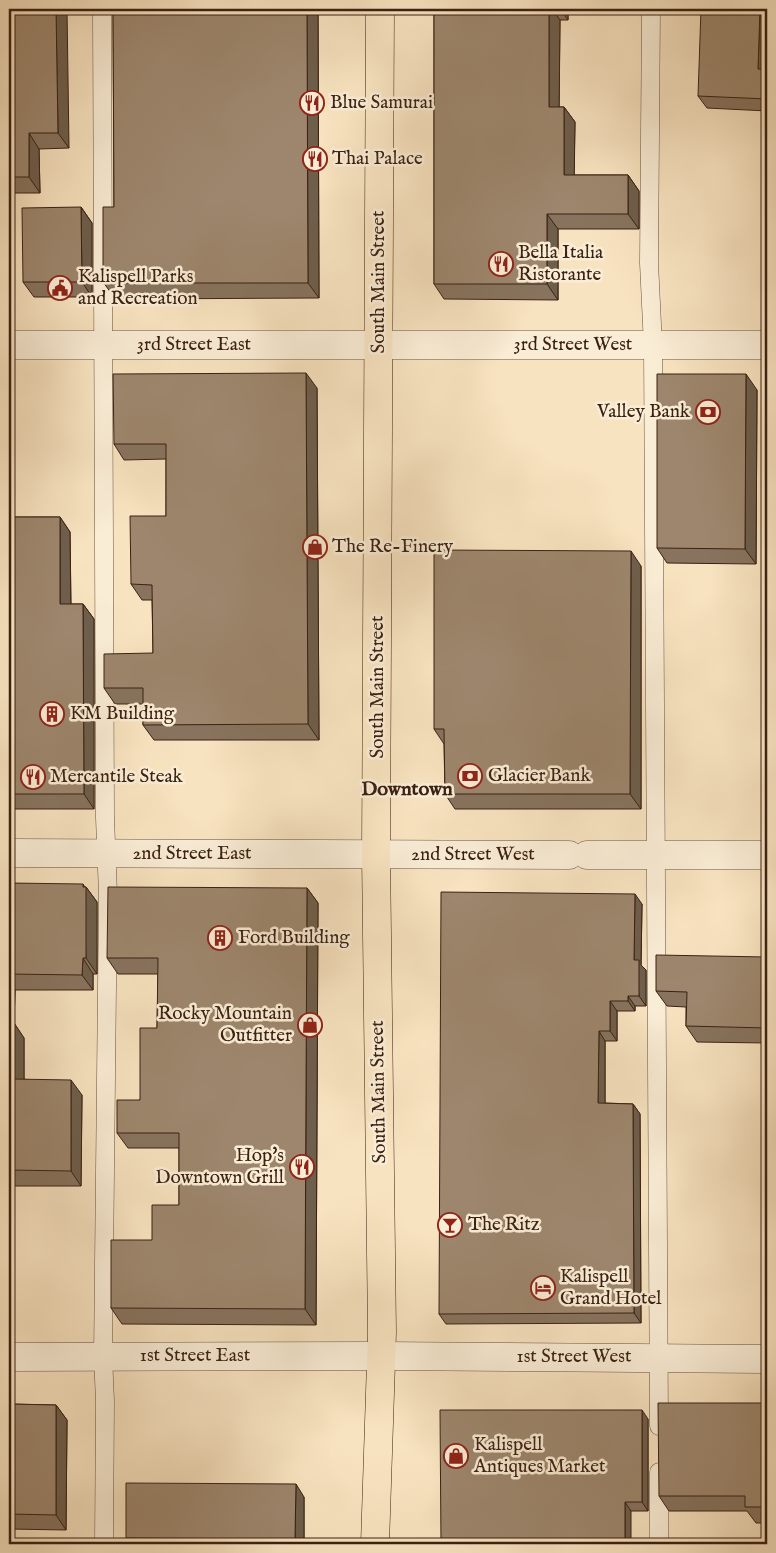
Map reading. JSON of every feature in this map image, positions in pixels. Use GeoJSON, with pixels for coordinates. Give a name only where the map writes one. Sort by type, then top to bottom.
{"type":"FeatureCollection","features":[{"type":"Feature","properties":{"kind":"main road","name":"South Main Street"},"geometry":{"type":"LineString","coordinates":[[375,1544],[381,1356],[376,855],[380,9]]}},
{"type":"Feature","properties":{"kind":"street","name":"3rd Street East"},"geometry":{"type":"LineString","coordinates":[[9,345],[379,346]]}},
{"type":"Feature","properties":{"kind":"street","name":"3rd Street West"},"geometry":{"type":"LineString","coordinates":[[379,346],[767,345]]}},
{"type":"Feature","properties":{"kind":"street","name":"2nd Street East"},"geometry":{"type":"LineString","coordinates":[[9,853],[376,855]]}},
{"type":"Feature","properties":{"kind":"street","name":"2nd Street West"},"geometry":{"type":"LineString","coordinates":[[376,855],[767,855]]}},
{"type":"Feature","properties":{"kind":"street","name":"1st Street East"},"geometry":{"type":"LineString","coordinates":[[9,1357],[381,1356]]}},
{"type":"Feature","properties":{"kind":"street","name":"1st Street West"},"geometry":{"type":"LineString","coordinates":[[381,1356],[767,1359]]}},
{"type":"Feature","properties":{"kind":"lane"},"geometry":{"type":"LineString","coordinates":[[102,9],[102,345],[106,854],[108,894],[103,1357],[105,1401],[104,1544]]}},
{"type":"Feature","properties":{"kind":"lane"},"geometry":{"type":"LineString","coordinates":[[651,9],[649,263],[653,346],[659,1438]]}},
{"type":"Feature","properties":{"kind":"lane"},"geometry":{"type":"LineString","coordinates":[[659,1458],[659,1544]]}},
{"type":"Feature","properties":{"kind":"building"},"geometry":{"type":"Polygon","coordinates":[[[9,9],[56,9],[58,133],[29,133],[29,177],[9,177],[9,9]]]}},
{"type":"Feature","properties":{"kind":"building"},"geometry":{"type":"Polygon","coordinates":[[[113,9],[307,9],[308,283],[103,282],[103,207],[114,207],[113,9]]]}},
{"type":"Feature","properties":{"kind":"building"},"geometry":{"type":"Polygon","coordinates":[[[434,9],[549,9],[549,107],[564,107],[564,175],[628,175],[628,214],[547,214],[547,284],[434,284],[434,9]]]}},
{"type":"Feature","properties":{"kind":"building"},"geometry":{"type":"Polygon","coordinates":[[[701,9],[760,9],[758,69],[767,70],[767,99],[698,96],[701,9]]]}},
{"type":"Feature","properties":{"kind":"building"},"geometry":{"type":"Polygon","coordinates":[[[81,207],[82,282],[23,282],[22,208],[81,207]]]}},
{"type":"Feature","properties":{"kind":"building"},"geometry":{"type":"Polygon","coordinates":[[[306,373],[308,724],[143,725],[143,688],[104,688],[104,654],[153,653],[152,585],[131,584],[130,516],[166,516],[166,444],[114,444],[113,374],[306,373]]]}},
{"type":"Feature","properties":{"kind":"building"},"geometry":{"type":"Polygon","coordinates":[[[657,374],[746,374],[745,549],[657,548],[657,374]]]}},
{"type":"Feature","properties":{"kind":"building","name":"KM Building"},"geometry":{"type":"Polygon","coordinates":[[[9,517],[60,517],[60,604],[83,604],[84,794],[9,794],[9,517]]]}},
{"type":"Feature","properties":{"kind":"building"},"geometry":{"type":"Polygon","coordinates":[[[434,550],[631,551],[630,794],[445,794],[444,729],[434,729],[434,550]]]}},
{"type":"Feature","properties":{"kind":"building"},"geometry":{"type":"Polygon","coordinates":[[[9,883],[83,884],[83,887],[86,887],[86,958],[83,958],[82,975],[9,974],[9,883]]]}},
{"type":"Feature","properties":{"kind":"building"},"geometry":{"type":"Polygon","coordinates":[[[108,887],[307,888],[305,1309],[111,1308],[111,1240],[152,1240],[152,1205],[179,1205],[179,1133],[117,1133],[117,1100],[140,1100],[140,1028],[157,1028],[158,958],[107,958],[108,887]]]}},
{"type":"Feature","properties":{"kind":"building"},"geometry":{"type":"Polygon","coordinates":[[[441,892],[635,894],[634,960],[639,960],[639,996],[628,996],[628,1001],[610,1001],[610,1031],[599,1031],[598,1103],[633,1104],[634,1313],[439,1314],[441,892]]]}},
{"type":"Feature","properties":{"kind":"building"},"geometry":{"type":"Polygon","coordinates":[[[656,955],[767,957],[767,1028],[686,1026],[687,992],[656,991],[656,955]]]}},
{"type":"Feature","properties":{"kind":"building"},"geometry":{"type":"Polygon","coordinates":[[[9,1022],[14,1023],[13,1079],[71,1080],[71,1171],[9,1170],[9,1022]]]}},
{"type":"Feature","properties":{"kind":"building"},"geometry":{"type":"Polygon","coordinates":[[[658,1403],[767,1403],[767,1507],[745,1507],[745,1496],[659,1496],[658,1403]]]}},
{"type":"Feature","properties":{"kind":"building"},"geometry":{"type":"Polygon","coordinates":[[[9,1404],[56,1405],[56,1515],[9,1514],[9,1404]]]}},
{"type":"Feature","properties":{"kind":"building"},"geometry":{"type":"Polygon","coordinates":[[[440,1410],[642,1410],[642,1502],[625,1502],[625,1544],[441,1544],[440,1410]]]}},
{"type":"Feature","properties":{"kind":"building"},"geometry":{"type":"Polygon","coordinates":[[[126,1483],[296,1484],[295,1539],[126,1538],[126,1483]]]}},
{"type":"Feature","properties":{"kind":"place","name":"Blue Samurai"},"geometry":{"type":"Point","coordinates":[312,103]}},
{"type":"Feature","properties":{"kind":"place","name":"Thai Palace"},"geometry":{"type":"Point","coordinates":[315,159]}},
{"type":"Feature","properties":{"kind":"place","name":"Bella Italia Ristorante"},"geometry":{"type":"Point","coordinates":[501,264]}},
{"type":"Feature","properties":{"kind":"place","name":"Kalispell Parks and Recreation"},"geometry":{"type":"Point","coordinates":[60,288]}},
{"type":"Feature","properties":{"kind":"place","name":"Valley Bank"},"geometry":{"type":"Point","coordinates":[708,412]}},
{"type":"Feature","properties":{"kind":"place","name":"The Re-Finery"},"geometry":{"type":"Point","coordinates":[315,547]}},
{"type":"Feature","properties":{"kind":"place","name":"KM Building"},"geometry":{"type":"Point","coordinates":[52,714]}},
{"type":"Feature","properties":{"kind":"place","name":"Glacier Bank"},"geometry":{"type":"Point","coordinates":[470,776]}},
{"type":"Feature","properties":{"kind":"place","name":"Mercantile Steak"},"geometry":{"type":"Point","coordinates":[33,777]}},
{"type":"Feature","properties":{"kind":"place","name":"Ford Building"},"geometry":{"type":"Point","coordinates":[220,938]}},
{"type":"Feature","properties":{"kind":"place","name":"Rocky Mountain Outfitter"},"geometry":{"type":"Point","coordinates":[310,1025]}},
{"type":"Feature","properties":{"kind":"place","name":"Hop's Downtown Grill"},"geometry":{"type":"Point","coordinates":[302,1167]}},
{"type":"Feature","properties":{"kind":"place","name":"The Ritz"},"geometry":{"type":"Point","coordinates":[450,1225]}},
{"type":"Feature","properties":{"kind":"place","name":"Kalispell Grand Hotel"},"geometry":{"type":"Point","coordinates":[543,1288]}},
{"type":"Feature","properties":{"kind":"place","name":"Kalispell Antiques Market"},"geometry":{"type":"Point","coordinates":[456,1456]}},
{"type":"Feature","properties":{"kind":"district","name":"Downtown"},"geometry":{"type":"Point","coordinates":[407,789]}}]}
